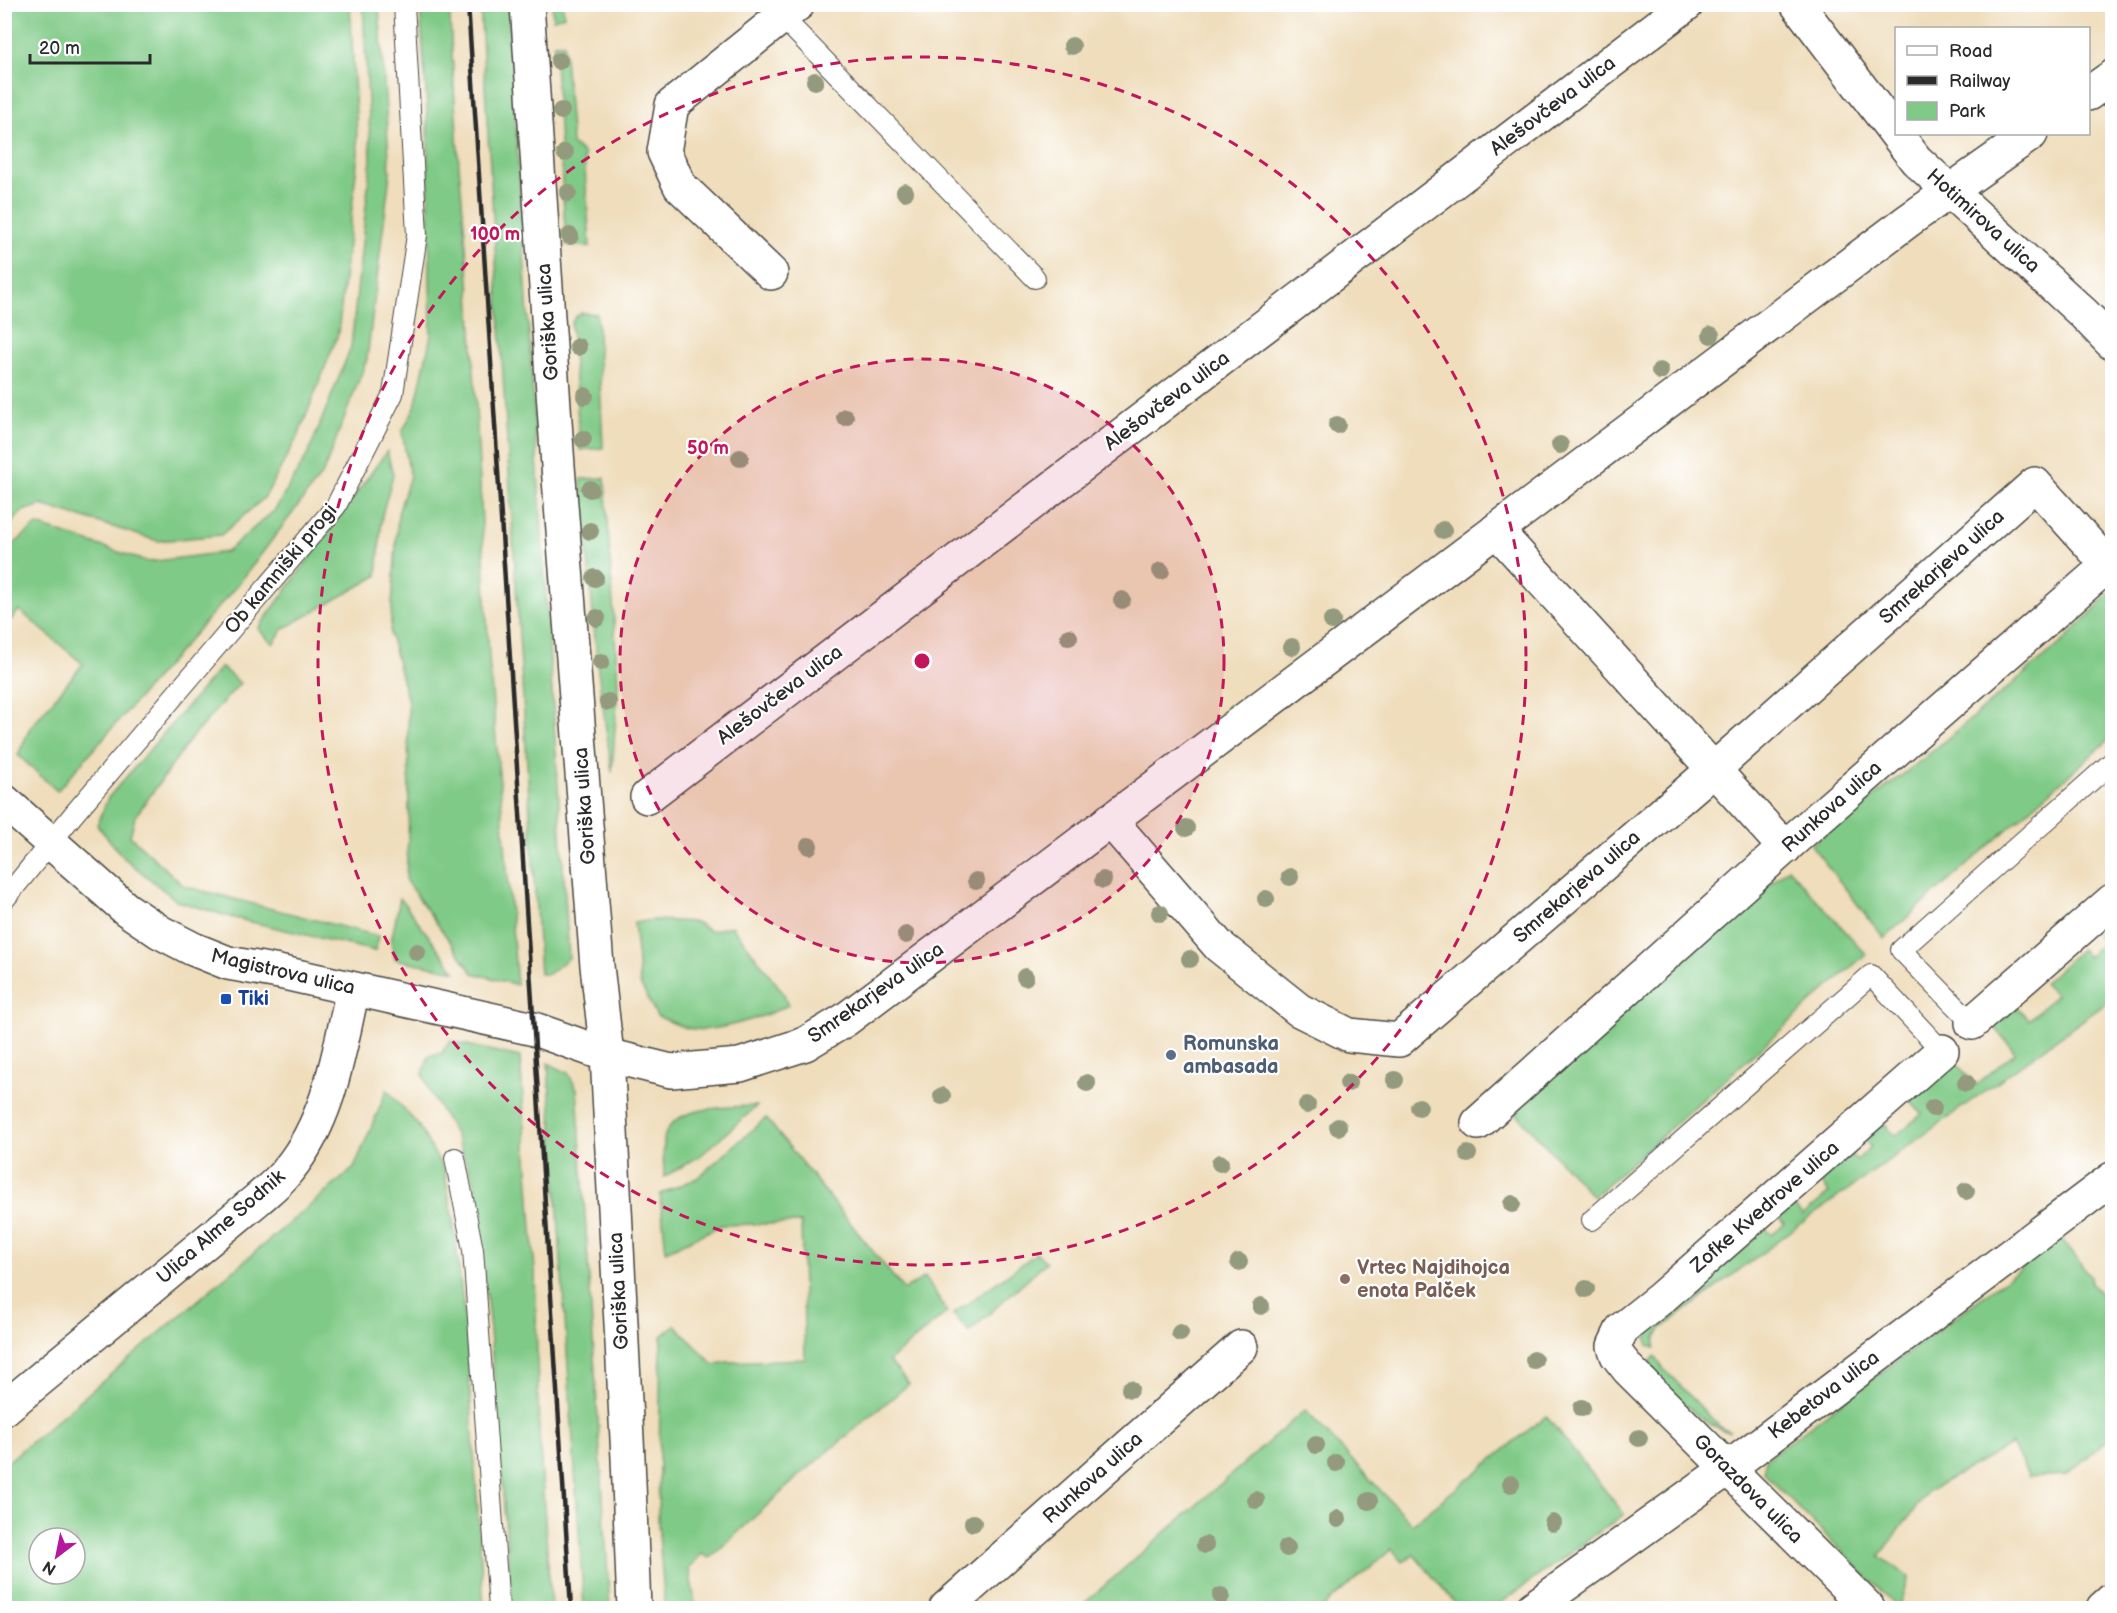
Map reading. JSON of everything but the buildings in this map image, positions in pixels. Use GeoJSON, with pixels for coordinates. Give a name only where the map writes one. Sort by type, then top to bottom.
{"type":"FeatureCollection","features":[{"type":"Feature","properties":{"kind":"street","name":"Goriška ulica"},"geometry":{"type":"LineString","coordinates":[[527,4],[558,466],[597,966],[607,1055],[634,1608]]}},
{"type":"Feature","properties":{"kind":"street","name":"Alešovčeva ulica"},"geometry":{"type":"LineString","coordinates":[[647,797],[1687,4]]}},
{"type":"Feature","properties":{"kind":"street","name":"Hotimirova ulica"},"geometry":{"type":"LineString","coordinates":[[1797,4],[1895,133]]}},
{"type":"Feature","properties":{"kind":"street"},"geometry":{"type":"LineString","coordinates":[[771,273],[680,186],[664,152],[672,105],[790,11]]}},
{"type":"Feature","properties":{"kind":"street"},"geometry":{"type":"LineString","coordinates":[[2090,93],[2112,77]]}},
{"type":"Feature","properties":{"kind":"street","name":"Hotimirova ulica"},"geometry":{"type":"LineString","coordinates":[[1897,135],[1916,160],[2084,314],[2112,343]]}},
{"type":"Feature","properties":{"kind":"street","name":"Smrekarjeva ulica"},"geometry":{"type":"LineString","coordinates":[[607,1055],[671,1071],[740,1065],[805,1044],[845,1020],[1950,190],[2030,135]]}},
{"type":"Feature","properties":{"kind":"street","name":"Smrekarjeva ulica"},"geometry":{"type":"LineString","coordinates":[[1110,820],[1220,946],[1299,1010],[1349,1035],[1400,1040],[1713,770],[2035,484]]}},
{"type":"Feature","properties":{"kind":"street","name":"Runkova ulica"},"geometry":{"type":"LineString","coordinates":[[1478,1123],[1785,848],[2108,565],[2035,484]]}},
{"type":"Feature","properties":{"kind":"street"},"geometry":{"type":"LineString","coordinates":[[1496,530],[1785,848]]}},
{"type":"Feature","properties":{"kind":"street","name":"Magistrova ulica"},"geometry":{"type":"LineString","coordinates":[[4,801],[43,852],[160,932],[193,950],[228,963],[279,972],[534,1029],[607,1055]]}},
{"type":"Feature","properties":{"kind":"street"},"geometry":{"type":"LineString","coordinates":[[1972,1023],[2112,901]]}},
{"type":"Feature","properties":{"kind":"street","name":"Ulica Alme Sodnik"},"geometry":{"type":"LineString","coordinates":[[4,1409],[288,1172],[313,1133],[321,1115],[333,1081],[353,989]]}},
{"type":"Feature","properties":{"kind":"street","name":"Zofke Kvedrove ulica"},"geometry":{"type":"LineString","coordinates":[[1628,1370],[1617,1355],[1614,1346],[1622,1329],[1670,1291],[1942,1051]]}},
{"type":"Feature","properties":{"kind":"street","name":"Kebetova ulica"},"geometry":{"type":"LineString","coordinates":[[1533,1608],[1726,1469],[2112,1179]]}},
{"type":"Feature","properties":{"kind":"street","name":"Runkova ulica"},"geometry":{"type":"LineString","coordinates":[[946,1608],[1241,1347]]}},
{"type":"Feature","properties":{"kind":"street","name":"Gorazdova ulica"},"geometry":{"type":"LineString","coordinates":[[1628,1370],[1868,1608]]}},
{"type":"Feature","properties":{"kind":"street"},"geometry":{"type":"LineString","coordinates":[[2103,1608],[2112,1600]]}},
{"type":"Feature","properties":{"kind":"lane","name":"Ob kamniški progi"},"geometry":{"type":"LineString","coordinates":[[43,852],[336,506],[393,394],[417,235],[404,4]]}},
{"type":"Feature","properties":{"kind":"lane"},"geometry":{"type":"LineString","coordinates":[[790,11],[1035,278]]}},
{"type":"Feature","properties":{"kind":"lane"},"geometry":{"type":"LineString","coordinates":[[1972,1023],[1901,950],[2112,762]]}},
{"type":"Feature","properties":{"kind":"lane"},"geometry":{"type":"LineString","coordinates":[[4,900],[43,852]]}},
{"type":"Feature","properties":{"kind":"lane"},"geometry":{"type":"LineString","coordinates":[[1592,1220],[1871,975],[1942,1051]]}},
{"type":"Feature","properties":{"kind":"lane"},"geometry":{"type":"LineString","coordinates":[[455,1158],[472,1250],[500,1608]]}},
{"type":"Feature","properties":{"kind":"green space"},"geometry":{"type":"Polygon","coordinates":[[[5,4],[350,5],[358,153],[338,334],[299,434],[265,497],[221,535],[158,541],[42,505],[23,511],[5,530],[5,4]]]}},
{"type":"Feature","properties":{"kind":"green space"},"geometry":{"type":"Polygon","coordinates":[[[363,5],[379,5],[390,173],[367,359],[323,473],[240,582],[57,791],[18,755],[30,728],[83,664],[19,610],[5,627],[5,551],[37,525],[149,562],[226,552],[275,510],[308,454],[351,347],[371,159],[363,5]]]}},
{"type":"Feature","properties":{"kind":"green space"},"geometry":{"type":"Polygon","coordinates":[[[420,5],[449,5],[470,292],[489,657],[517,985],[473,973],[406,881],[409,814],[408,702],[390,634],[398,514],[410,476],[402,432],[415,407],[431,335],[427,105],[420,5]]]}},
{"type":"Feature","properties":{"kind":"green space"},"geometry":{"type":"Polygon","coordinates":[[[480,5],[508,5],[569,958],[548,974],[540,974],[480,5]]]}},
{"type":"Feature","properties":{"kind":"green space"},"geometry":{"type":"Polygon","coordinates":[[[552,5],[563,5],[564,16],[553,19],[552,5]]]}},
{"type":"Feature","properties":{"kind":"green space"},"geometry":{"type":"Polygon","coordinates":[[[554,44],[564,44],[572,144],[584,154],[590,247],[566,245],[554,44]]]}},
{"type":"Feature","properties":{"kind":"green space"},"geometry":{"type":"Polygon","coordinates":[[[581,313],[597,314],[603,448],[580,450],[571,324],[581,313]]]}},
{"type":"Feature","properties":{"kind":"green space"},"geometry":{"type":"Polygon","coordinates":[[[387,451],[393,475],[382,515],[377,576],[283,629],[273,644],[258,629],[387,451]]]}},
{"type":"Feature","properties":{"kind":"green space"},"geometry":{"type":"Polygon","coordinates":[[[605,478],[618,683],[612,773],[598,671],[581,479],[605,478]]]}},
{"type":"Feature","properties":{"kind":"green space"},"geometry":{"type":"Polygon","coordinates":[[[2112,591],[2112,737],[1884,938],[1811,845],[1923,759],[2066,639],[2112,591]]]}},
{"type":"Feature","properties":{"kind":"green space"},"geometry":{"type":"Polygon","coordinates":[[[221,667],[240,683],[192,737],[135,817],[130,836],[184,886],[378,936],[375,951],[234,918],[177,901],[124,858],[97,825],[108,798],[221,667]]]}},
{"type":"Feature","properties":{"kind":"green space"},"geometry":{"type":"Polygon","coordinates":[[[1788,868],[1866,954],[1593,1197],[1513,1110],[1788,868]]]}},
{"type":"Feature","properties":{"kind":"green space"},"geometry":{"type":"Polygon","coordinates":[[[400,898],[455,971],[395,959],[391,942],[400,898]]]}},
{"type":"Feature","properties":{"kind":"green space"},"geometry":{"type":"Polygon","coordinates":[[[653,920],[696,922],[710,931],[732,926],[783,992],[788,1005],[753,1019],[710,1029],[688,1028],[657,1016],[640,984],[634,923],[653,920]]]}},
{"type":"Feature","properties":{"kind":"green space"},"geometry":{"type":"Polygon","coordinates":[[[2112,922],[2112,999],[1795,1228],[1661,1329],[1656,1337],[1655,1348],[1648,1346],[1647,1336],[1655,1324],[1765,1228],[1772,1235],[1784,1223],[1778,1216],[1792,1204],[1803,1215],[1829,1193],[1819,1180],[1849,1153],[1857,1160],[1871,1147],[1864,1140],[1884,1123],[1895,1136],[1922,1114],[1910,1101],[1954,1061],[1976,1085],[2015,1052],[1994,1026],[2017,1007],[2029,1020],[2056,995],[2044,983],[2081,949],[2088,957],[2103,943],[2097,936],[2112,922]]]}},
{"type":"Feature","properties":{"kind":"green space"},"geometry":{"type":"Polygon","coordinates":[[[450,1041],[520,1057],[535,1271],[539,1434],[551,1608],[512,1608],[490,1330],[474,1181],[455,1134],[431,1094],[423,1074],[429,1055],[441,1054],[450,1041]]]}},
{"type":"Feature","properties":{"kind":"green space"},"geometry":{"type":"Polygon","coordinates":[[[548,1063],[568,1073],[577,1089],[610,1608],[584,1608],[548,1063]]]}},
{"type":"Feature","properties":{"kind":"green space"},"geometry":{"type":"Polygon","coordinates":[[[387,1090],[418,1125],[444,1170],[453,1220],[466,1328],[484,1608],[5,1608],[5,1464],[354,1168],[387,1090]]]}},
{"type":"Feature","properties":{"kind":"green space"},"geometry":{"type":"Polygon","coordinates":[[[757,1106],[700,1156],[664,1177],[665,1135],[671,1125],[680,1118],[705,1110],[757,1106]]]}},
{"type":"Feature","properties":{"kind":"green space"},"geometry":{"type":"Polygon","coordinates":[[[766,1118],[904,1290],[925,1277],[947,1312],[889,1361],[909,1384],[799,1476],[710,1558],[701,1554],[689,1569],[696,1608],[665,1608],[658,1523],[661,1337],[675,1325],[714,1365],[726,1362],[805,1359],[801,1223],[722,1225],[666,1251],[660,1194],[697,1178],[766,1118]]]}},
{"type":"Feature","properties":{"kind":"green space"},"geometry":{"type":"Polygon","coordinates":[[[2061,1238],[2090,1276],[2091,1283],[2112,1308],[2112,1436],[2066,1475],[2029,1477],[2012,1444],[1928,1491],[1880,1556],[1909,1577],[1898,1608],[1763,1472],[1766,1459],[2061,1238]]]}},
{"type":"Feature","properties":{"kind":"green space"},"geometry":{"type":"Polygon","coordinates":[[[1037,1253],[1046,1262],[969,1332],[953,1314],[1037,1253]]]}},
{"type":"Feature","properties":{"kind":"green space"},"geometry":{"type":"Polygon","coordinates":[[[1655,1356],[1662,1367],[1721,1428],[1730,1432],[1708,1423],[1673,1393],[1650,1362],[1655,1356]]]}},
{"type":"Feature","properties":{"kind":"green space"},"geometry":{"type":"Polygon","coordinates":[[[1305,1410],[1412,1524],[1546,1416],[1624,1514],[1494,1608],[1459,1608],[1414,1554],[1403,1562],[1392,1549],[1324,1606],[1326,1608],[1079,1608],[1305,1410]]]}},
{"type":"Feature","properties":{"kind":"railway"},"geometry":{"type":"LineString","coordinates":[[468,4],[571,1608]]}},
{"type":"Feature","properties":{"kind":"place","name":"Tiki"},"geometry":{"type":"Point","coordinates":[226,999]}},
{"type":"Feature","properties":{"kind":"place","name":"Romunska ambasada"},"geometry":{"type":"Point","coordinates":[1171,1055]}},
{"type":"Feature","properties":{"kind":"place","name":"Vrtec Najdihojca enota Palček"},"geometry":{"type":"Point","coordinates":[1345,1279]}}]}
